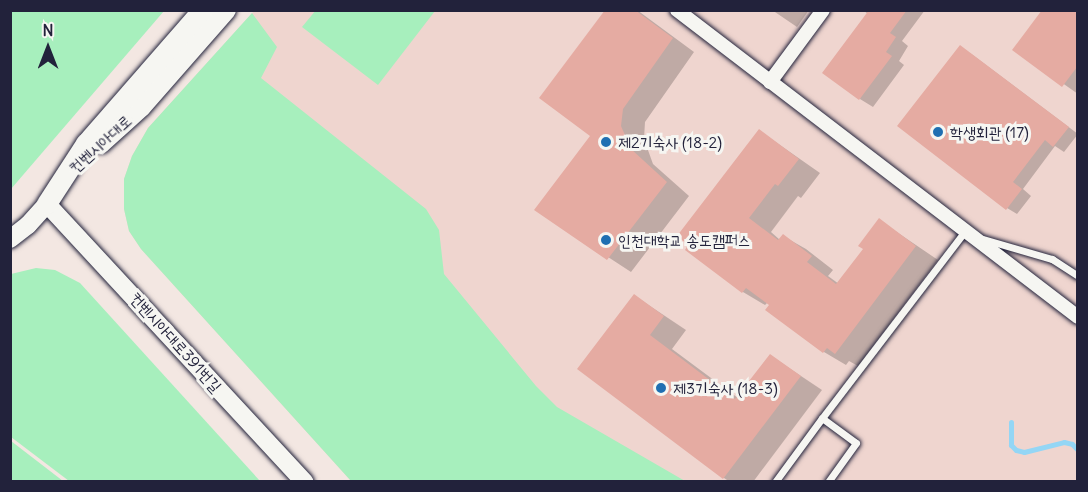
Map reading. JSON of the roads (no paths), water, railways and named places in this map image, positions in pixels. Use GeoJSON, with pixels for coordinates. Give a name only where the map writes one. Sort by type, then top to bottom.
{"type":"FeatureCollection","features":[{"type":"Feature","properties":{"kind":"main road","name":"컨벤시아대로"},"geometry":{"type":"LineString","coordinates":[[66,175],[86,144],[203,10]]}},
{"type":"Feature","properties":{"kind":"main road","name":"컨벤시아대로"},"geometry":{"type":"LineString","coordinates":[[66,175],[141,107],[226,10]]}},
{"type":"Feature","properties":{"kind":"main road"},"geometry":{"type":"LineString","coordinates":[[47,204],[66,175]]}},
{"type":"Feature","properties":{"kind":"street"},"geometry":{"type":"LineString","coordinates":[[677,10],[1077,316]]}},
{"type":"Feature","properties":{"kind":"street"},"geometry":{"type":"LineString","coordinates":[[770,82],[823,10]]}},
{"type":"Feature","properties":{"kind":"street"},"geometry":{"type":"LineString","coordinates":[[10,239],[28,225],[47,204]]}},
{"type":"Feature","properties":{"kind":"street","name":"컨벤시아대로391번길"},"geometry":{"type":"LineString","coordinates":[[47,204],[304,482]]}},
{"type":"Feature","properties":{"kind":"lane"},"geometry":{"type":"LineString","coordinates":[[775,482],[822,418],[968,234],[1052,260],[1077,276]]}},
{"type":"Feature","properties":{"kind":"lane"},"geometry":{"type":"LineString","coordinates":[[822,418],[856,443],[828,482]]}},
{"type":"Feature","properties":{"kind":"waterway"},"geometry":{"type":"LineString","coordinates":[[1011,422],[1011,445],[1016,450],[1024,452],[1064,442],[1072,444],[1078,450]]}},
{"type":"Feature","properties":{"kind":"place","name":"학생회관 (17)"},"geometry":{"type":"Point","coordinates":[938,132]}},
{"type":"Feature","properties":{"kind":"place","name":"제2기숙사 (18-2)"},"geometry":{"type":"Point","coordinates":[606,142]}},
{"type":"Feature","properties":{"kind":"place","name":"인천대학교 송도캠퍼스"},"geometry":{"type":"Point","coordinates":[606,240]}},
{"type":"Feature","properties":{"kind":"place","name":"제3기숙사 (18-3)"},"geometry":{"type":"Point","coordinates":[661,388]}}]}
